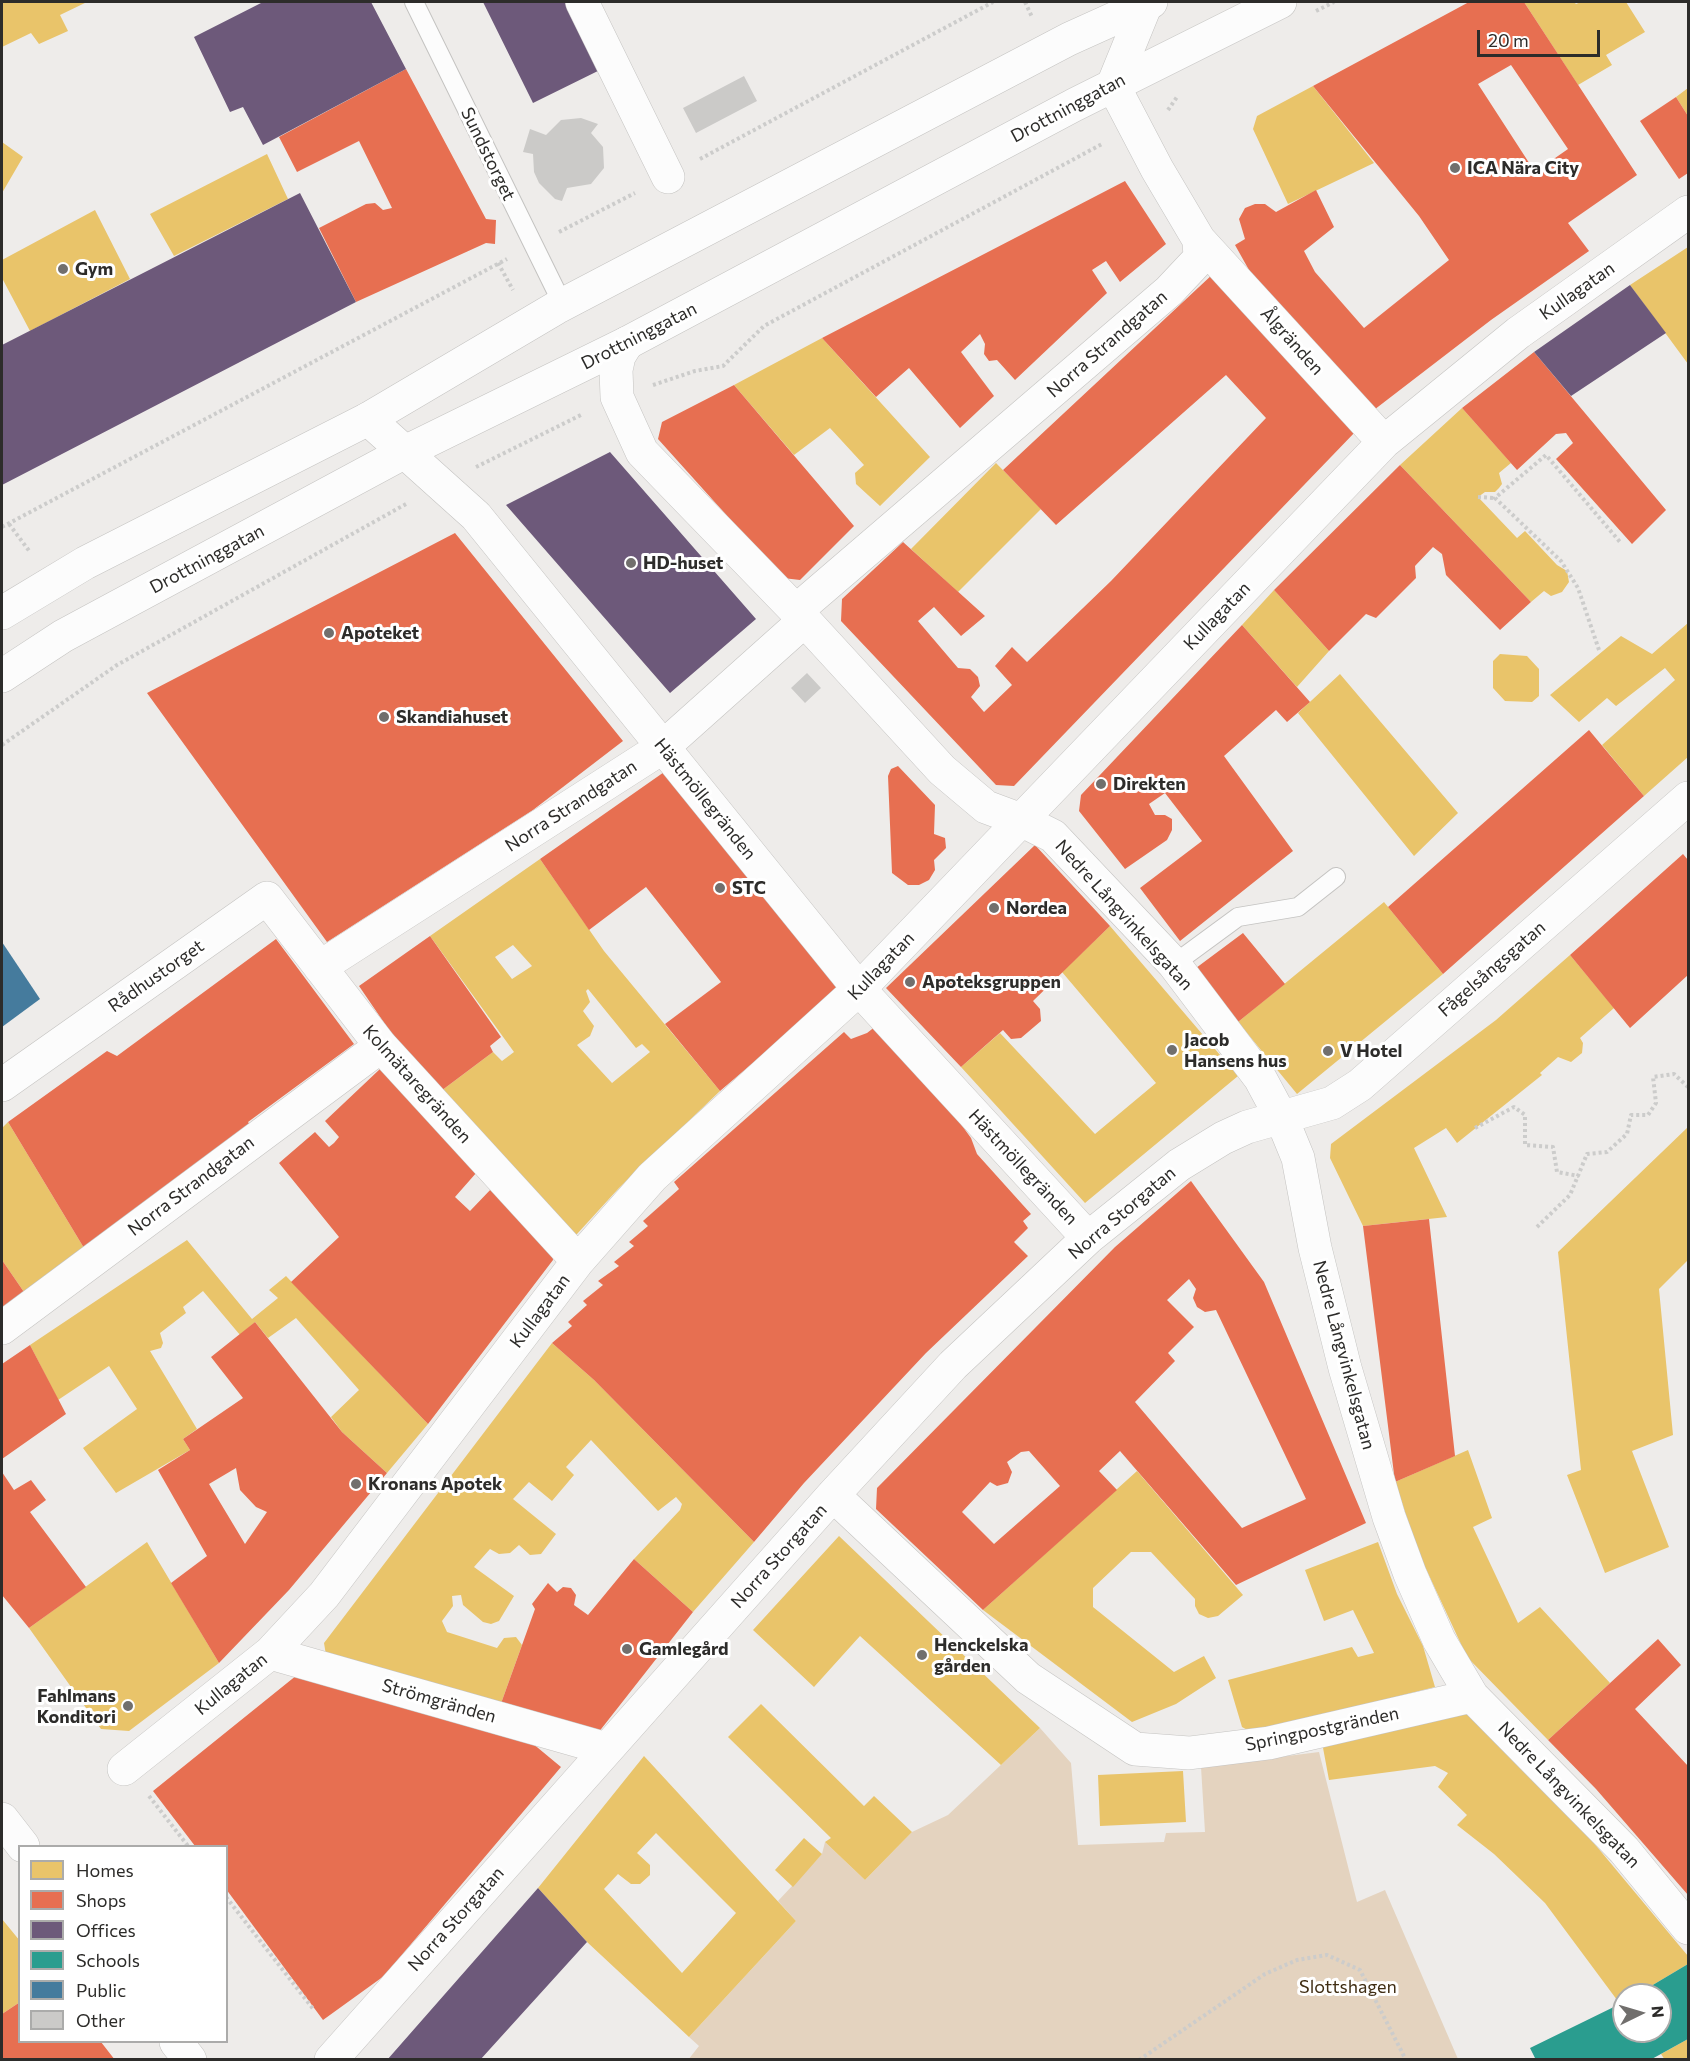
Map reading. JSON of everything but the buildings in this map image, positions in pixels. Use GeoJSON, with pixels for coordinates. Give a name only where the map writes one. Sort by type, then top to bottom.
{"type":"FeatureCollection","features":[{"type":"Feature","properties":{"kind":"street"},"geometry":{"type":"LineString","coordinates":[[582,2],[668,177]]}},
{"type":"Feature","properties":{"kind":"street","name":"Drottninggatan"},"geometry":{"type":"LineString","coordinates":[[2,676],[63,636],[403,453],[627,343],[1113,85],[1280,2]]}},
{"type":"Feature","properties":{"kind":"street"},"geometry":{"type":"LineString","coordinates":[[1148,3],[1113,85],[1135,128],[1200,240]]}},
{"type":"Feature","properties":{"kind":"street"},"geometry":{"type":"LineString","coordinates":[[2,613],[85,563],[368,419],[563,305],[1069,39],[1148,3]]}},
{"type":"Feature","properties":{"kind":"street","name":"Kullagatan"},"geometry":{"type":"LineString","coordinates":[[125,1768],[270,1653],[324,1595],[578,1261],[652,1178],[859,990],[1384,442],[1518,333],[1689,212]]}},
{"type":"Feature","properties":{"kind":"street","name":"Ålgränden"},"geometry":{"type":"LineString","coordinates":[[1200,240],[1384,442]]}},
{"type":"Feature","properties":{"kind":"street","name":"Norra Strandgatan"},"geometry":{"type":"LineString","coordinates":[[320,967],[663,747],[800,616],[1169,291],[1200,258],[1200,240]]}},
{"type":"Feature","properties":{"kind":"street","name":"Nedre Långvinkelsgatan"},"geometry":{"type":"LineString","coordinates":[[627,343],[619,356],[616,370],[617,397],[642,452],[800,616],[942,770],[986,807],[1021,820],[1053,836],[1174,964],[1260,1078],[1282,1119],[1298,1158],[1315,1248],[1342,1357],[1389,1517],[1410,1574],[1439,1640],[1472,1696],[1624,1850],[1689,1928]]}},
{"type":"Feature","properties":{"kind":"street","name":"Hästmöllegränden"},"geometry":{"type":"LineString","coordinates":[[368,419],[403,453],[443,484],[476,516],[859,990],[1088,1238]]}},
{"type":"Feature","properties":{"kind":"street","name":"Fågelsångsgatan"},"geometry":{"type":"LineString","coordinates":[[1282,1119],[1332,1103],[1360,1084],[1689,798]]}},
{"type":"Feature","properties":{"kind":"street","name":"Kolmätaregränden"},"geometry":{"type":"LineString","coordinates":[[267,898],[381,1046],[578,1261]]}},
{"type":"Feature","properties":{"kind":"street","name":"Rådhustorget"},"geometry":{"type":"LineString","coordinates":[[2,1085],[267,898]]}},
{"type":"Feature","properties":{"kind":"street","name":"Norra Strandgatan"},"geometry":{"type":"LineString","coordinates":[[2,1328],[381,1046]]}},
{"type":"Feature","properties":{"kind":"street","name":"Norra Storgatan"},"geometry":{"type":"LineString","coordinates":[[331,2060],[833,1495],[953,1365],[1088,1238],[1191,1157],[1247,1126],[1282,1119]]}},
{"type":"Feature","properties":{"kind":"street","name":"Springpostgränden"},"geometry":{"type":"LineString","coordinates":[[833,1495],[1028,1678],[1135,1749],[1189,1753],[1269,1743],[1472,1696]]}},
{"type":"Feature","properties":{"kind":"street","name":"Strömgränden"},"geometry":{"type":"LineString","coordinates":[[270,1653],[607,1749]]}},
{"type":"Feature","properties":{"kind":"street"},"geometry":{"type":"LineString","coordinates":[[2,1819],[22,1845]]}},
{"type":"Feature","properties":{"kind":"street"},"geometry":{"type":"LineString","coordinates":[[177,2043],[190,2060]]}},
{"type":"Feature","properties":{"kind":"lane","name":"Sundstorget"},"geometry":{"type":"LineString","coordinates":[[414,2],[563,305]]}},
{"type":"Feature","properties":{"kind":"lane"},"geometry":{"type":"LineString","coordinates":[[1174,964],[1238,917],[1298,907],[1336,877]]}},
{"type":"Feature","properties":{"kind":"path"},"geometry":{"type":"LineString","coordinates":[[2,527],[532,246],[668,177],[993,2]]}},
{"type":"Feature","properties":{"kind":"path"},"geometry":{"type":"LineString","coordinates":[[1313,12],[1334,2]]}},
{"type":"Feature","properties":{"kind":"path"},"geometry":{"type":"LineString","coordinates":[[2,745],[117,665],[443,484],[617,397],[695,371],[723,366],[764,326],[1167,111],[1179,94]]}},
{"type":"Feature","properties":{"kind":"path"},"geometry":{"type":"LineString","coordinates":[[1495,498],[1546,455],[1620,542]]}},
{"type":"Feature","properties":{"kind":"path"},"geometry":{"type":"LineString","coordinates":[[1478,497],[1495,498],[1561,561],[1578,588],[1599,650]]}},
{"type":"Feature","properties":{"kind":"path"},"geometry":{"type":"LineString","coordinates":[[1537,1227],[1570,1195],[1587,1154],[1607,1152],[1627,1134],[1631,1115],[1648,1115],[1656,1103],[1653,1077],[1674,1074],[1689,1087]]}},
{"type":"Feature","properties":{"kind":"path"},"geometry":{"type":"LineString","coordinates":[[1475,1128],[1514,1107],[1525,1115],[1525,1145],[1552,1147],[1557,1172],[1579,1176]]}},
{"type":"Feature","properties":{"kind":"path"},"geometry":{"type":"LineString","coordinates":[[125,1768],[187,1845]]}},
{"type":"Feature","properties":{"kind":"path"},"geometry":{"type":"LineString","coordinates":[[228,1900],[314,2010]]}},
{"type":"Feature","properties":{"kind":"path"},"geometry":{"type":"LineString","coordinates":[[1139,2060],[1266,1974],[1297,1960],[1327,1955],[1360,1970],[1406,2060]]}},
{"type":"Feature","properties":{"kind":"green space","name":"Slottshagen"},"geometry":{"type":"Polygon","coordinates":[[[1040,1728],[1071,1763],[1078,1845],[1164,1842],[1166,1833],[1205,1832],[1201,1767],[1319,1752],[1357,1902],[1385,1890],[1458,2059],[688,2060],[699,2046],[689,2037],[796,1921],[778,1901],[822,1854],[825,1842],[865,1880],[912,1832],[948,1815],[1040,1728]]]}},
{"type":"Feature","properties":{"kind":"place","name":"ICA Nära City"},"geometry":{"type":"Point","coordinates":[1455,168]}},
{"type":"Feature","properties":{"kind":"place","name":"Gym"},"geometry":{"type":"Point","coordinates":[63,269]}},
{"type":"Feature","properties":{"kind":"place","name":"HD-huset"},"geometry":{"type":"Point","coordinates":[631,563]}},
{"type":"Feature","properties":{"kind":"place","name":"Apoteket"},"geometry":{"type":"Point","coordinates":[329,633]}},
{"type":"Feature","properties":{"kind":"place","name":"Skandiahuset"},"geometry":{"type":"Point","coordinates":[384,717]}},
{"type":"Feature","properties":{"kind":"place","name":"Direkten"},"geometry":{"type":"Point","coordinates":[1101,784]}},
{"type":"Feature","properties":{"kind":"place","name":"STC"},"geometry":{"type":"Point","coordinates":[720,888]}},
{"type":"Feature","properties":{"kind":"place","name":"Nordea"},"geometry":{"type":"Point","coordinates":[994,908]}},
{"type":"Feature","properties":{"kind":"place","name":"Apoteksgruppen"},"geometry":{"type":"Point","coordinates":[910,982]}},
{"type":"Feature","properties":{"kind":"place","name":"Jacob Hansens hus"},"geometry":{"type":"Point","coordinates":[1172,1050]}},
{"type":"Feature","properties":{"kind":"place","name":"V Hotel"},"geometry":{"type":"Point","coordinates":[1328,1051]}},
{"type":"Feature","properties":{"kind":"place","name":"Kronans Apotek"},"geometry":{"type":"Point","coordinates":[356,1484]}},
{"type":"Feature","properties":{"kind":"place","name":"Gamlegård"},"geometry":{"type":"Point","coordinates":[627,1649]}},
{"type":"Feature","properties":{"kind":"place","name":"Henckelska gården"},"geometry":{"type":"Point","coordinates":[922,1655]}},
{"type":"Feature","properties":{"kind":"place","name":"Fahlmans Konditori"},"geometry":{"type":"Point","coordinates":[128,1706]}}]}
